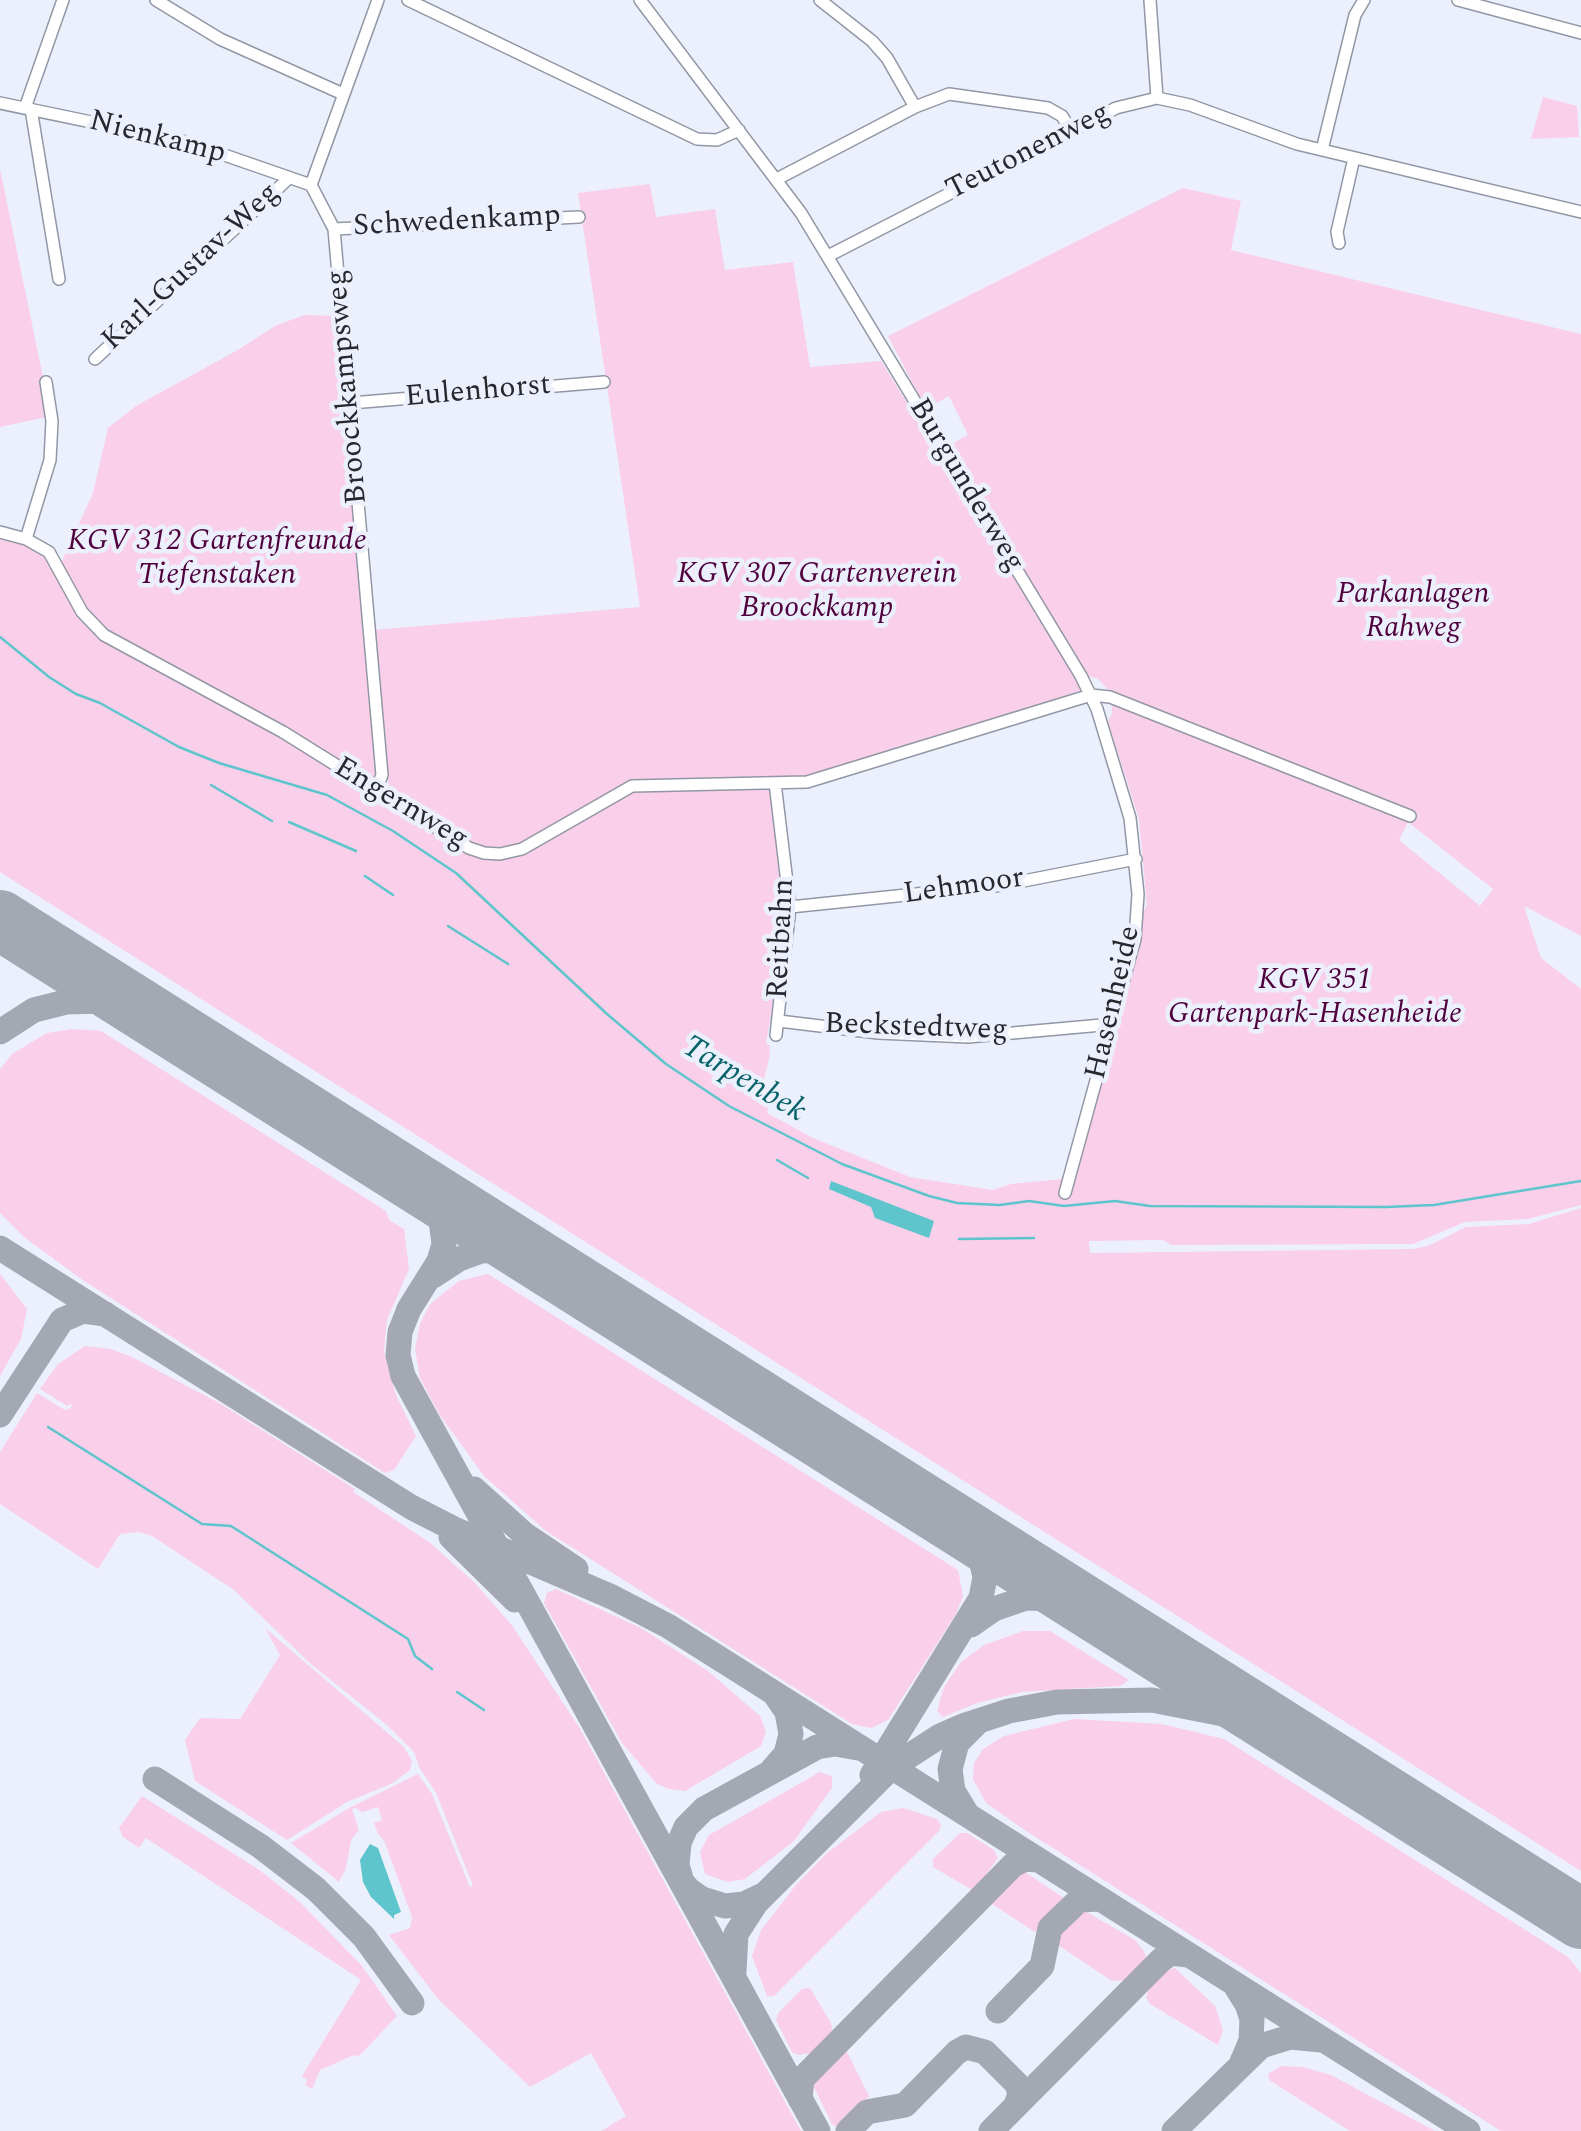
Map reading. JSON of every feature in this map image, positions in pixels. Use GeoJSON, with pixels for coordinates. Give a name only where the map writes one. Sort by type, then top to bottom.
{"type":"FeatureCollection","features":[{"type":"Feature","properties":{"kind":"street"},"geometry":{"type":"LineString","coordinates":[[58,279],[28,109],[64,0]]}},
{"type":"Feature","properties":{"kind":"street"},"geometry":{"type":"LineString","coordinates":[[156,0],[220,39],[344,94]]}},
{"type":"Feature","properties":{"kind":"street"},"geometry":{"type":"LineString","coordinates":[[311,186],[378,0]]}},
{"type":"Feature","properties":{"kind":"street"},"geometry":{"type":"LineString","coordinates":[[408,0],[697,138],[718,140],[739,130]]}},
{"type":"Feature","properties":{"kind":"street"},"geometry":{"type":"LineString","coordinates":[[820,0],[887,58],[915,107]]}},
{"type":"Feature","properties":{"kind":"street"},"geometry":{"type":"LineString","coordinates":[[1150,0],[1157,98],[1190,105],[1262,134],[1581,212]]}},
{"type":"Feature","properties":{"kind":"street"},"geometry":{"type":"LineString","coordinates":[[1322,150],[1355,16],[1364,0]]}},
{"type":"Feature","properties":{"kind":"street"},"geometry":{"type":"LineString","coordinates":[[1458,0],[1581,34]]}},
{"type":"Feature","properties":{"kind":"street","name":"Burgunderweg"},"geometry":{"type":"LineString","coordinates":[[646,2],[777,179],[828,256],[1091,695]]}},
{"type":"Feature","properties":{"kind":"street"},"geometry":{"type":"LineString","coordinates":[[777,179],[915,107],[949,94],[1056,111],[1070,130]]}},
{"type":"Feature","properties":{"kind":"street","name":"Teutonenweg"},"geometry":{"type":"LineString","coordinates":[[828,256],[1070,130],[1116,108],[1157,98]]}},
{"type":"Feature","properties":{"kind":"street","name":"Nienkamp"},"geometry":{"type":"LineString","coordinates":[[0,103],[188,142],[311,186]]}},
{"type":"Feature","properties":{"kind":"street"},"geometry":{"type":"LineString","coordinates":[[1339,242],[1337,232],[1354,158]]}},
{"type":"Feature","properties":{"kind":"street","name":"Karl-Gustav-Weg"},"geometry":{"type":"LineString","coordinates":[[95,359],[288,178]]}},
{"type":"Feature","properties":{"kind":"street","name":"Broockkampsweg"},"geometry":{"type":"LineString","coordinates":[[311,186],[334,230],[382,775],[376,790]]}},
{"type":"Feature","properties":{"kind":"street","name":"Schwedenkamp"},"geometry":{"type":"LineString","coordinates":[[334,230],[579,217]]}},
{"type":"Feature","properties":{"kind":"street"},"geometry":{"type":"LineString","coordinates":[[26,539],[50,460],[52,421],[46,382]]}},
{"type":"Feature","properties":{"kind":"street","name":"Eulenhorst"},"geometry":{"type":"LineString","coordinates":[[351,404],[604,382]]}},
{"type":"Feature","properties":{"kind":"street","name":"Engernweg"},"geometry":{"type":"LineString","coordinates":[[0,532],[41,546],[54,559],[82,612],[104,634],[283,732],[469,848],[500,854],[536,842],[632,786],[816,780],[1091,695]]}},
{"type":"Feature","properties":{"kind":"street"},"geometry":{"type":"LineString","coordinates":[[1091,695],[1110,696],[1410,816]]}},
{"type":"Feature","properties":{"kind":"street","name":"Hasenheide"},"geometry":{"type":"LineString","coordinates":[[1065,1192],[1135,939],[1136,859],[1130,818],[1091,695]]}},
{"type":"Feature","properties":{"kind":"street","name":"Reitbahn"},"geometry":{"type":"LineString","coordinates":[[775,784],[790,906],[776,1035]]}},
{"type":"Feature","properties":{"kind":"street","name":"Lehmoor"},"geometry":{"type":"LineString","coordinates":[[790,906],[954,892],[1136,859]]}},
{"type":"Feature","properties":{"kind":"street","name":"Beckstedtweg"},"geometry":{"type":"LineString","coordinates":[[779,1021],[878,1033],[968,1037],[1113,1024]]}},
{"type":"Feature","properties":{"kind":"green space"},"geometry":{"type":"Polygon","coordinates":[[[1543,97],[1577,106],[1579,137],[1531,139],[1543,97]]]}},
{"type":"Feature","properties":{"kind":"green space"},"geometry":{"type":"Polygon","coordinates":[[[0,169],[51,416],[0,427],[0,169]]]}},
{"type":"Feature","properties":{"kind":"green space"},"geometry":{"type":"Polygon","coordinates":[[[650,184],[656,217],[715,209],[725,270],[793,262],[810,367],[881,361],[1085,689],[814,780],[771,779],[787,915],[766,1044],[770,1045],[769,1059],[759,1099],[769,1103],[767,1113],[813,1138],[910,1177],[993,1190],[1011,1184],[1063,1179],[1138,923],[1147,905],[1139,819],[1108,722],[1112,713],[1111,693],[1098,679],[1085,675],[948,446],[968,435],[949,396],[926,409],[888,336],[1183,188],[1241,201],[1231,250],[1581,334],[1581,936],[1524,906],[1541,958],[1581,989],[1581,1205],[1528,1219],[1465,1222],[1413,1244],[1171,1245],[1163,1240],[1089,1241],[1090,1253],[1413,1249],[1466,1227],[1529,1224],[1581,1208],[1581,1871],[0,872],[0,536],[26,543],[54,565],[62,561],[93,493],[108,428],[136,406],[275,326],[304,315],[338,316],[379,775],[358,777],[282,735],[467,850],[485,848],[471,844],[391,792],[386,774],[374,630],[640,607],[578,193],[650,184]],[[1408,822],[1399,840],[1480,906],[1493,889],[1408,822]]]}},
{"type":"Feature","properties":{"kind":"green space"},"geometry":{"type":"Polygon","coordinates":[[[72,1029],[101,1031],[386,1211],[389,1220],[404,1229],[409,1269],[387,1320],[384,1351],[396,1395],[416,1436],[394,1470],[385,1473],[84,1281],[24,1237],[0,1213],[0,1069],[12,1054],[47,1033],[72,1029]]]}},
{"type":"Feature","properties":{"kind":"green space"},"geometry":{"type":"Polygon","coordinates":[[[0,1274],[27,1309],[21,1339],[0,1376],[0,1274]]]}},
{"type":"Feature","properties":{"kind":"green space"},"geometry":{"type":"Polygon","coordinates":[[[488,1274],[958,1570],[963,1596],[956,1614],[888,1720],[871,1728],[852,1724],[546,1531],[484,1476],[439,1414],[420,1378],[415,1349],[420,1324],[430,1304],[459,1281],[488,1274]]]}},
{"type":"Feature","properties":{"kind":"green space"},"geometry":{"type":"Polygon","coordinates":[[[85,1346],[111,1349],[132,1357],[221,1404],[355,1489],[353,1492],[429,1542],[474,1582],[511,1624],[579,1727],[801,2131],[601,2131],[626,2116],[591,2053],[530,2087],[438,1999],[389,1935],[410,1928],[412,1917],[374,1823],[382,1820],[378,1807],[362,1812],[352,1809],[359,1830],[351,1840],[339,1882],[291,1843],[351,1807],[418,1774],[432,1794],[470,1887],[473,1886],[436,1793],[414,1752],[387,1725],[312,1665],[234,1590],[152,1536],[139,1532],[120,1534],[98,1569],[0,1504],[0,1452],[37,1393],[65,1410],[71,1408],[72,1404],[67,1406],[40,1389],[58,1364],[85,1346]]]}},
{"type":"Feature","properties":{"kind":"green space"},"geometry":{"type":"Polygon","coordinates":[[[556,1589],[641,1628],[708,1671],[760,1716],[766,1731],[761,1746],[685,1791],[657,1784],[622,1743],[544,1603],[547,1593],[556,1589]]]}},
{"type":"Feature","properties":{"kind":"green space"},"geometry":{"type":"Polygon","coordinates":[[[265,1628],[404,1747],[412,1761],[410,1770],[393,1783],[347,1802],[287,1840],[195,1781],[185,1740],[200,1718],[240,1719],[280,1655],[265,1628]]]}},
{"type":"Feature","properties":{"kind":"green space"},"geometry":{"type":"Polygon","coordinates":[[[1023,1631],[1050,1631],[1129,1680],[1120,1686],[1022,1692],[977,1703],[943,1717],[937,1711],[944,1687],[961,1662],[984,1645],[1023,1631]]]}},
{"type":"Feature","properties":{"kind":"green space"},"geometry":{"type":"Polygon","coordinates":[[[1074,1719],[1162,1724],[1224,1739],[1568,1957],[1581,1973],[1581,2131],[1501,2131],[986,1803],[973,1779],[974,1763],[983,1749],[1004,1736],[1074,1719]]]}},
{"type":"Feature","properties":{"kind":"green space"},"geometry":{"type":"Polygon","coordinates":[[[820,1772],[832,1776],[832,1788],[794,1841],[745,1879],[728,1882],[705,1874],[700,1852],[709,1835],[820,1772]]]}},
{"type":"Feature","properties":{"kind":"green space"},"geometry":{"type":"Polygon","coordinates":[[[142,1796],[258,1869],[300,1902],[362,1966],[397,2016],[358,2057],[354,2055],[320,2070],[312,2089],[305,2085],[307,2080],[302,2076],[361,1980],[146,1838],[139,1848],[123,1837],[119,1828],[142,1796]]]}},
{"type":"Feature","properties":{"kind":"green space"},"geometry":{"type":"Polygon","coordinates":[[[903,1808],[937,1819],[939,1831],[774,1996],[767,1996],[752,1956],[761,1930],[827,1853],[881,1812],[903,1808]]]}},
{"type":"Feature","properties":{"kind":"green space"},"geometry":{"type":"Polygon","coordinates":[[[960,1833],[967,1833],[994,1850],[998,1858],[974,1891],[933,1867],[933,1859],[960,1833]]]}},
{"type":"Feature","properties":{"kind":"green space"},"geometry":{"type":"Polygon","coordinates":[[[1025,1872],[1064,1898],[1063,1904],[1035,1932],[989,1902],[1014,1877],[1025,1872]]]}},
{"type":"Feature","properties":{"kind":"green space"},"geometry":{"type":"Polygon","coordinates":[[[1083,1910],[1135,1940],[1144,1951],[1146,1958],[1129,1980],[1112,1981],[1052,1941],[1083,1910]]]}},
{"type":"Feature","properties":{"kind":"green space"},"geometry":{"type":"Polygon","coordinates":[[[1175,1968],[1215,2006],[1223,2030],[1218,2045],[1150,2004],[1146,1997],[1164,1971],[1175,1968]]]}},
{"type":"Feature","properties":{"kind":"green space"},"geometry":{"type":"Polygon","coordinates":[[[810,1988],[833,2033],[811,2053],[798,2055],[792,2052],[776,2020],[802,1989],[810,1988]]]}},
{"type":"Feature","properties":{"kind":"green space"},"geometry":{"type":"Polygon","coordinates":[[[839,2052],[847,2052],[869,2096],[845,2124],[837,2127],[813,2085],[839,2052]]]}},
{"type":"Feature","properties":{"kind":"green space"},"geometry":{"type":"Polygon","coordinates":[[[1281,2066],[1331,2075],[1435,2131],[1350,2131],[1269,2080],[1268,2074],[1281,2066]]]}},
{"type":"Feature","properties":{"kind":"water"},"geometry":{"type":"Polygon","coordinates":[[[831,1181],[934,1221],[929,1238],[875,1218],[871,1207],[829,1189],[831,1181]]]}},
{"type":"Feature","properties":{"kind":"water"},"geometry":{"type":"Polygon","coordinates":[[[370,1844],[378,1848],[401,1912],[394,1919],[371,1897],[363,1882],[360,1860],[370,1844]]]}},
{"type":"Feature","properties":{"kind":"waterway","name":"Tarpenbek"},"geometry":{"type":"LineString","coordinates":[[0,637],[76,694],[179,747],[327,795],[393,831],[456,873],[666,1064],[729,1106],[842,1164],[929,1196],[957,1203],[1000,1205],[1029,1201],[1064,1206],[1115,1201],[1150,1206],[1385,1207],[1434,1205],[1581,1181]]}},
{"type":"Feature","properties":{"kind":"waterway"},"geometry":{"type":"LineString","coordinates":[[211,785],[272,821]]}},
{"type":"Feature","properties":{"kind":"waterway"},"geometry":{"type":"LineString","coordinates":[[289,822],[356,851]]}},
{"type":"Feature","properties":{"kind":"waterway"},"geometry":{"type":"LineString","coordinates":[[365,876],[393,895]]}},
{"type":"Feature","properties":{"kind":"waterway"},"geometry":{"type":"LineString","coordinates":[[448,926],[508,964]]}},
{"type":"Feature","properties":{"kind":"waterway"},"geometry":{"type":"LineString","coordinates":[[777,1160],[808,1178]]}},
{"type":"Feature","properties":{"kind":"waterway"},"geometry":{"type":"LineString","coordinates":[[959,1239],[1034,1238]]}},
{"type":"Feature","properties":{"kind":"waterway"},"geometry":{"type":"LineString","coordinates":[[48,1427],[202,1524],[231,1526],[408,1639],[415,1656],[432,1669]]}},
{"type":"Feature","properties":{"kind":"waterway"},"geometry":{"type":"LineString","coordinates":[[457,1692],[484,1710]]}},
{"type":"Feature","properties":{"kind":"taxiway"},"geometry":{"type":"LineString","coordinates":[[0,1032],[34,1010],[66,1002],[105,1001],[146,1012]]}},
{"type":"Feature","properties":{"kind":"taxiway"},"geometry":{"type":"LineString","coordinates":[[418,1184],[440,1213],[444,1244],[439,1261],[409,1309],[400,1332],[398,1355],[403,1376],[818,2131]]}},
{"type":"Feature","properties":{"kind":"taxiway"},"geometry":{"type":"LineString","coordinates":[[0,1248],[411,1507],[668,1626],[1468,2131]]}},
{"type":"Feature","properties":{"kind":"taxiway"},"geometry":{"type":"LineString","coordinates":[[433,1276],[459,1259],[481,1251],[507,1250],[533,1257]]}},
{"type":"Feature","properties":{"kind":"taxiway"},"geometry":{"type":"LineString","coordinates":[[0,1415],[62,1320],[83,1311],[105,1314]]}},
{"type":"Feature","properties":{"kind":"taxiway"},"geometry":{"type":"LineString","coordinates":[[474,1489],[524,1534],[576,1569]]}},
{"type":"Feature","properties":{"kind":"taxiway"},"geometry":{"type":"LineString","coordinates":[[872,1775],[981,1598],[985,1577],[980,1555],[960,1526]]}},
{"type":"Feature","properties":{"kind":"taxiway"},"geometry":{"type":"LineString","coordinates":[[451,1537],[515,1600]]}},
{"type":"Feature","properties":{"kind":"taxiway"},"geometry":{"type":"LineString","coordinates":[[971,1625],[994,1609],[1026,1598],[1063,1599],[1087,1607]]}},
{"type":"Feature","properties":{"kind":"taxiway"},"geometry":{"type":"LineString","coordinates":[[772,1770],[786,1754],[791,1734],[787,1712],[776,1696]]}},
{"type":"Feature","properties":{"kind":"taxiway"},"geometry":{"type":"LineString","coordinates":[[734,1971],[736,1934],[756,1903],[892,1767],[963,1726],[1009,1711],[1057,1702],[1152,1700],[1238,1717],[1303,1743]]}},
{"type":"Feature","properties":{"kind":"taxiway"},"geometry":{"type":"LineString","coordinates":[[967,1814],[953,1791],[950,1769],[957,1743],[977,1723]]}},
{"type":"Feature","properties":{"kind":"taxiway"},"geometry":{"type":"LineString","coordinates":[[763,1895],[744,1904],[725,1906],[689,1890],[677,1865],[679,1843],[686,1827],[704,1809],[817,1747],[835,1744],[858,1748]]}},
{"type":"Feature","properties":{"kind":"taxiway"},"geometry":{"type":"LineString","coordinates":[[155,1779],[260,1846],[316,1889],[364,1937],[412,2003]]}},
{"type":"Feature","properties":{"kind":"taxiway"},"geometry":{"type":"LineString","coordinates":[[800,2099],[802,2079],[1013,1865],[1025,1859],[1038,1860]]}},
{"type":"Feature","properties":{"kind":"taxiway"},"geometry":{"type":"LineString","coordinates":[[1526,1884],[1581,1936]]}},
{"type":"Feature","properties":{"kind":"taxiway"},"geometry":{"type":"LineString","coordinates":[[998,2011],[1042,1966],[1050,1928],[1079,1900],[1100,1899]]}},
{"type":"Feature","properties":{"kind":"taxiway"},"geometry":{"type":"LineString","coordinates":[[991,2131],[1161,1960],[1171,1953],[1188,1955]]}},
{"type":"Feature","properties":{"kind":"taxiway"},"geometry":{"type":"LineString","coordinates":[[1237,1988],[1252,2019],[1251,2041],[1242,2062]]}},
{"type":"Feature","properties":{"kind":"taxiway"},"geometry":{"type":"LineString","coordinates":[[1174,2131],[1261,2046],[1290,2037],[1321,2040]]}},
{"type":"Feature","properties":{"kind":"taxiway"},"geometry":{"type":"LineString","coordinates":[[848,2131],[867,2112],[905,2105],[966,2047],[985,2052],[1017,2084],[1020,2094],[1016,2105]]}},
{"type":"Feature","properties":{"kind":"runway"},"geometry":{"type":"LineString","coordinates":[[0,920],[1581,1919]]}},
{"type":"Feature","properties":{"kind":"park label","name":"KGV 312 Gartenfreunde Tiefenstaken"},"geometry":{"type":"Point","coordinates":[217,560]}},
{"type":"Feature","properties":{"kind":"park label","name":"KGV 307 Gartenverein Broockkamp"},"geometry":{"type":"Point","coordinates":[817,593]}},
{"type":"Feature","properties":{"kind":"park label","name":"Parkanlagen Rahweg"},"geometry":{"type":"Point","coordinates":[1413,613]}},
{"type":"Feature","properties":{"kind":"park label","name":"KGV 351 Gartenpark-Hasenheide"},"geometry":{"type":"Point","coordinates":[1315,999]}}]}
